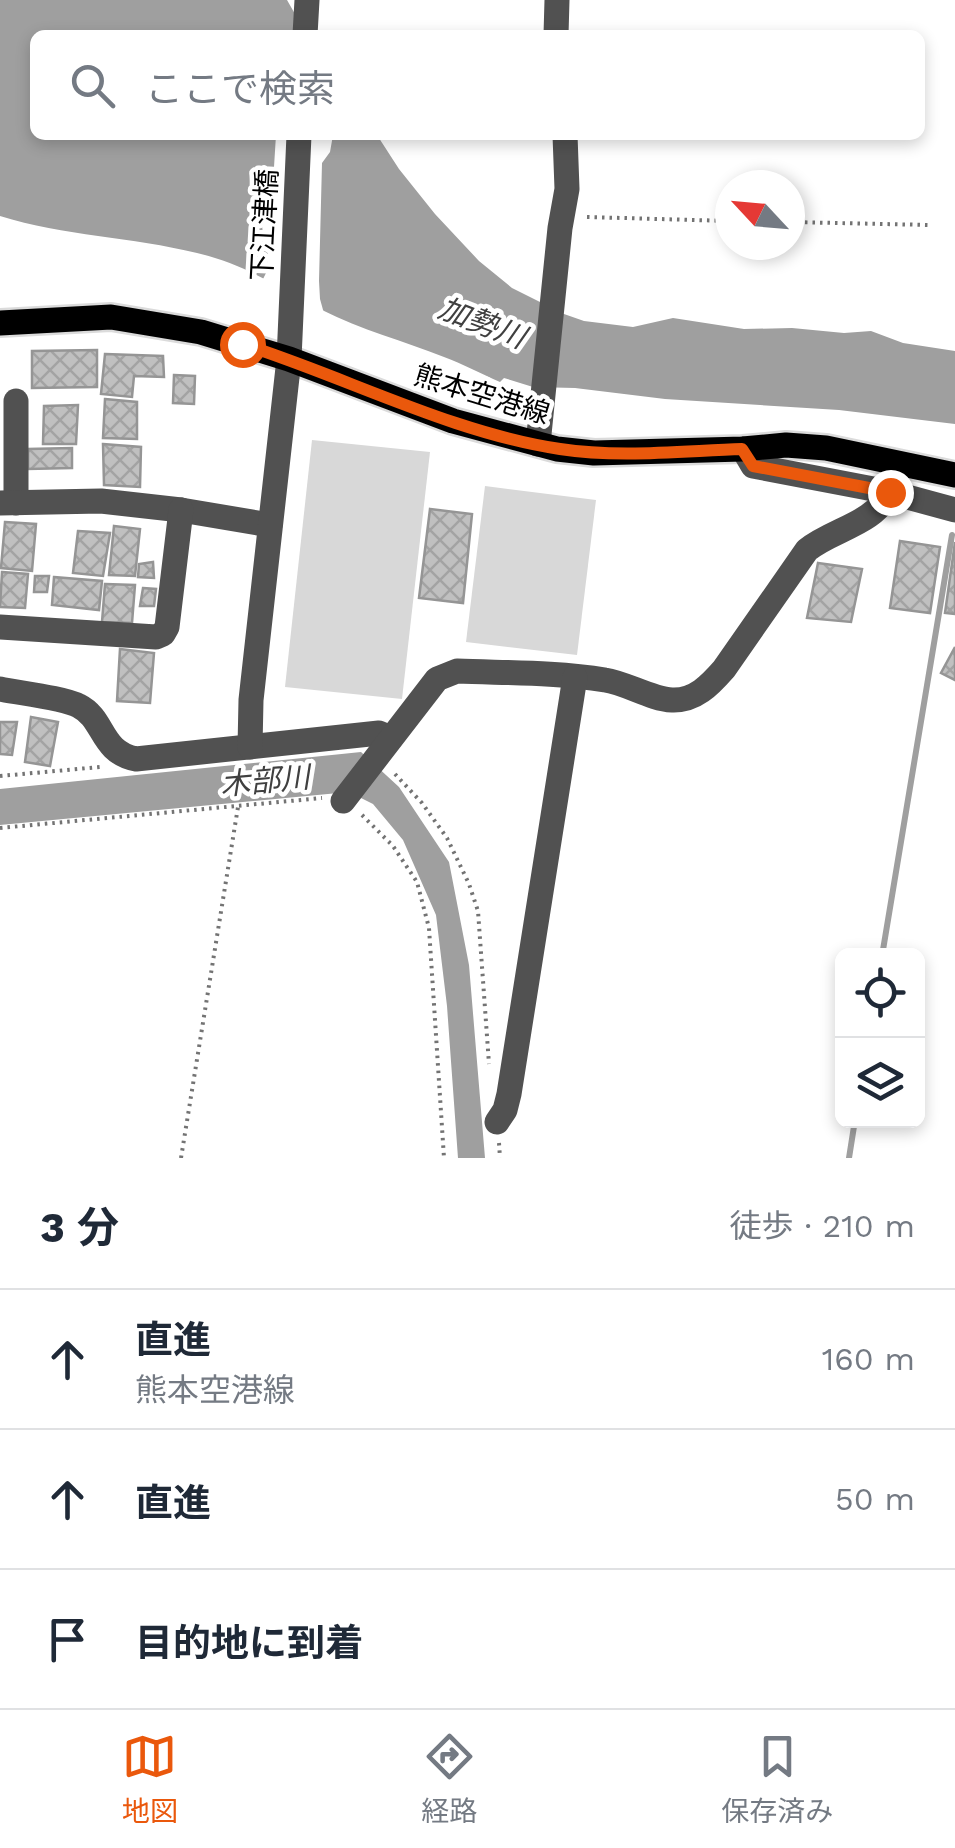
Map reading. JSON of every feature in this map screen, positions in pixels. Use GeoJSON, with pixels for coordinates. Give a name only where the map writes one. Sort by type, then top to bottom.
{"type":"FeatureCollection","features":[{"type":"Feature","properties":{"kind":"main road","name":"熊本空港線"},"geometry":{"type":"LineString","coordinates":[[0,322],[111,318],[201,332],[289,359],[452,421],[539,433],[594,453],[786,445],[826,448],[955,475]]}},
{"type":"Feature","properties":{"kind":"street"},"geometry":{"type":"LineString","coordinates":[[305,30],[307,0]]}},
{"type":"Feature","properties":{"kind":"street"},"geometry":{"type":"LineString","coordinates":[[556,30],[558,0]]}},
{"type":"Feature","properties":{"kind":"street","name":"下江津橋"},"geometry":{"type":"LineString","coordinates":[[250,747],[251,700],[289,359],[299,140]]}},
{"type":"Feature","properties":{"kind":"street"},"geometry":{"type":"LineString","coordinates":[[539,433],[561,222],[568,189],[565,140]]}},
{"type":"Feature","properties":{"kind":"street"},"geometry":{"type":"LineString","coordinates":[[16,401],[8,502],[100,501],[270,524]]}},
{"type":"Feature","properties":{"kind":"street"},"geometry":{"type":"LineString","coordinates":[[742,449],[753,466],[890,492],[955,510]]}},
{"type":"Feature","properties":{"kind":"street"},"geometry":{"type":"LineString","coordinates":[[344,800],[437,679],[447,673],[608,680],[672,700],[692,696],[724,669],[807,550],[878,511],[890,492]]}},
{"type":"Feature","properties":{"kind":"street"},"geometry":{"type":"LineString","coordinates":[[0,627],[156,637],[162,634],[167,627],[181,510]]}},
{"type":"Feature","properties":{"kind":"street"},"geometry":{"type":"LineString","coordinates":[[497,1122],[509,1094],[575,677]]}},
{"type":"Feature","properties":{"kind":"street"},"geometry":{"type":"LineString","coordinates":[[0,689],[81,706],[122,756],[136,758],[379,733],[382,751]]}},
{"type":"Feature","properties":{"kind":"path"},"geometry":{"type":"LineString","coordinates":[[561,222],[715,220]]}},
{"type":"Feature","properties":{"kind":"path"},"geometry":{"type":"LineString","coordinates":[[805,222],[930,225]]}},
{"type":"Feature","properties":{"kind":"path"},"geometry":{"type":"LineString","coordinates":[[382,751],[384,763],[448,838],[469,884],[478,911],[490,1073]]}},
{"type":"Feature","properties":{"kind":"path"},"geometry":{"type":"LineString","coordinates":[[0,776],[106,766],[122,756]]}},
{"type":"Feature","properties":{"kind":"path"},"geometry":{"type":"LineString","coordinates":[[0,828],[325,798],[344,800],[393,846],[417,882],[429,928],[444,1158]]}},
{"type":"Feature","properties":{"kind":"path"},"geometry":{"type":"LineString","coordinates":[[181,1158],[238,806]]}},
{"type":"Feature","properties":{"kind":"path"},"geometry":{"type":"LineString","coordinates":[[497,1122],[500,1158]]}},
{"type":"Feature","properties":{"kind":"shaded area"},"geometry":{"type":"Polygon","coordinates":[[[312,440],[430,452],[402,699],[285,687],[312,440]]]}},
{"type":"Feature","properties":{"kind":"shaded area"},"geometry":{"type":"Polygon","coordinates":[[[485,486],[596,500],[577,655],[466,642],[485,486]]]}},
{"type":"Feature","properties":{"kind":"water","name":"加勢川"},"geometry":{"type":"Polygon","coordinates":[[[0,0],[287,0],[304,30],[30,30],[30,140],[380,140],[435,214],[479,261],[512,288],[564,314],[584,321],[633,327],[673,318],[744,329],[871,331],[903,343],[955,351],[955,424],[839,410],[533,387],[504,378],[500,382],[337,317],[231,263],[0,216],[0,0]]]}},
{"type":"Feature","properties":{"kind":"water","name":"木部川"},"geometry":{"type":"Polygon","coordinates":[[[361,752],[399,787],[449,862],[469,965],[485,1158],[458,1158],[436,915],[403,840],[373,804],[349,792],[0,825],[0,789],[361,752]]]}},
{"type":"Feature","properties":{"kind":"pier"},"geometry":{"type":"Polygon","coordinates":[[[276,140],[332,140],[322,163],[319,281],[325,317],[262,281],[267,271],[268,249],[262,224],[264,210],[272,199],[276,140]]]}},
{"type":"Feature","properties":{"kind":"building"},"geometry":{"type":"Polygon","coordinates":[[[97,350],[97,387],[32,388],[32,351],[97,350]]]}},
{"type":"Feature","properties":{"kind":"building"},"geometry":{"type":"Polygon","coordinates":[[[105,354],[163,356],[164,377],[134,376],[132,397],[101,394],[105,354]]]}},
{"type":"Feature","properties":{"kind":"building"},"geometry":{"type":"Polygon","coordinates":[[[174,375],[195,376],[194,404],[173,403],[174,375]]]}},
{"type":"Feature","properties":{"kind":"building"},"geometry":{"type":"Polygon","coordinates":[[[105,399],[137,402],[137,439],[103,438],[105,399]]]}},
{"type":"Feature","properties":{"kind":"building"},"geometry":{"type":"Polygon","coordinates":[[[78,405],[76,444],[43,444],[44,406],[78,405]]]}},
{"type":"Feature","properties":{"kind":"building"},"geometry":{"type":"Polygon","coordinates":[[[103,444],[141,447],[140,487],[104,485],[103,444]]]}},
{"type":"Feature","properties":{"kind":"building"},"geometry":{"type":"Polygon","coordinates":[[[72,448],[72,468],[28,469],[28,449],[72,448]]]}},
{"type":"Feature","properties":{"kind":"building"},"geometry":{"type":"Polygon","coordinates":[[[430,509],[472,514],[463,603],[419,598],[430,509]]]}},
{"type":"Feature","properties":{"kind":"building"},"geometry":{"type":"Polygon","coordinates":[[[5,522],[36,524],[32,571],[1,568],[5,522]]]}},
{"type":"Feature","properties":{"kind":"building"},"geometry":{"type":"Polygon","coordinates":[[[114,526],[140,529],[135,576],[109,575],[114,526]]]}},
{"type":"Feature","properties":{"kind":"building"},"geometry":{"type":"Polygon","coordinates":[[[78,531],[110,533],[103,576],[73,573],[78,531]]]}},
{"type":"Feature","properties":{"kind":"building"},"geometry":{"type":"Polygon","coordinates":[[[900,541],[940,547],[930,613],[890,608],[900,541]]]}},
{"type":"Feature","properties":{"kind":"building"},"geometry":{"type":"Polygon","coordinates":[[[955,542],[955,614],[945,613],[955,542]]]}},
{"type":"Feature","properties":{"kind":"building"},"geometry":{"type":"Polygon","coordinates":[[[153,562],[154,578],[138,577],[139,564],[153,562]]]}},
{"type":"Feature","properties":{"kind":"building"},"geometry":{"type":"Polygon","coordinates":[[[818,563],[862,569],[851,622],[807,618],[818,563]]]}},
{"type":"Feature","properties":{"kind":"building"},"geometry":{"type":"Polygon","coordinates":[[[2,572],[28,574],[25,608],[0,607],[2,572]]]}},
{"type":"Feature","properties":{"kind":"building"},"geometry":{"type":"Polygon","coordinates":[[[35,576],[49,576],[47,592],[34,592],[35,576]]]}},
{"type":"Feature","properties":{"kind":"building"},"geometry":{"type":"Polygon","coordinates":[[[54,577],[102,581],[99,610],[52,605],[54,577]]]}},
{"type":"Feature","properties":{"kind":"building"},"geometry":{"type":"Polygon","coordinates":[[[105,584],[135,585],[132,623],[102,622],[105,584]]]}},
{"type":"Feature","properties":{"kind":"building"},"geometry":{"type":"Polygon","coordinates":[[[143,588],[156,589],[154,606],[140,606],[143,588]]]}},
{"type":"Feature","properties":{"kind":"building"},"geometry":{"type":"Polygon","coordinates":[[[955,647],[955,680],[941,673],[955,647]]]}},
{"type":"Feature","properties":{"kind":"building"},"geometry":{"type":"Polygon","coordinates":[[[120,649],[154,653],[150,703],[117,701],[120,649]]]}},
{"type":"Feature","properties":{"kind":"building"},"geometry":{"type":"Polygon","coordinates":[[[31,717],[58,722],[50,766],[25,762],[31,717]]]}},
{"type":"Feature","properties":{"kind":"building"},"geometry":{"type":"Polygon","coordinates":[[[0,722],[17,722],[12,755],[0,754],[0,722]]]}},
{"type":"Feature","properties":{"kind":"waterway"},"geometry":{"type":"LineString","coordinates":[[883,948],[952,535]]}},
{"type":"Feature","properties":{"kind":"waterway"},"geometry":{"type":"LineString","coordinates":[[849,1158],[854,1128]]}},
{"type":"Feature","properties":{"kind":"route"},"geometry":{"type":"LineString","coordinates":[[242,344],[452,421],[508,437],[594,453],[742,449],[753,466],[890,492]]}}]}
